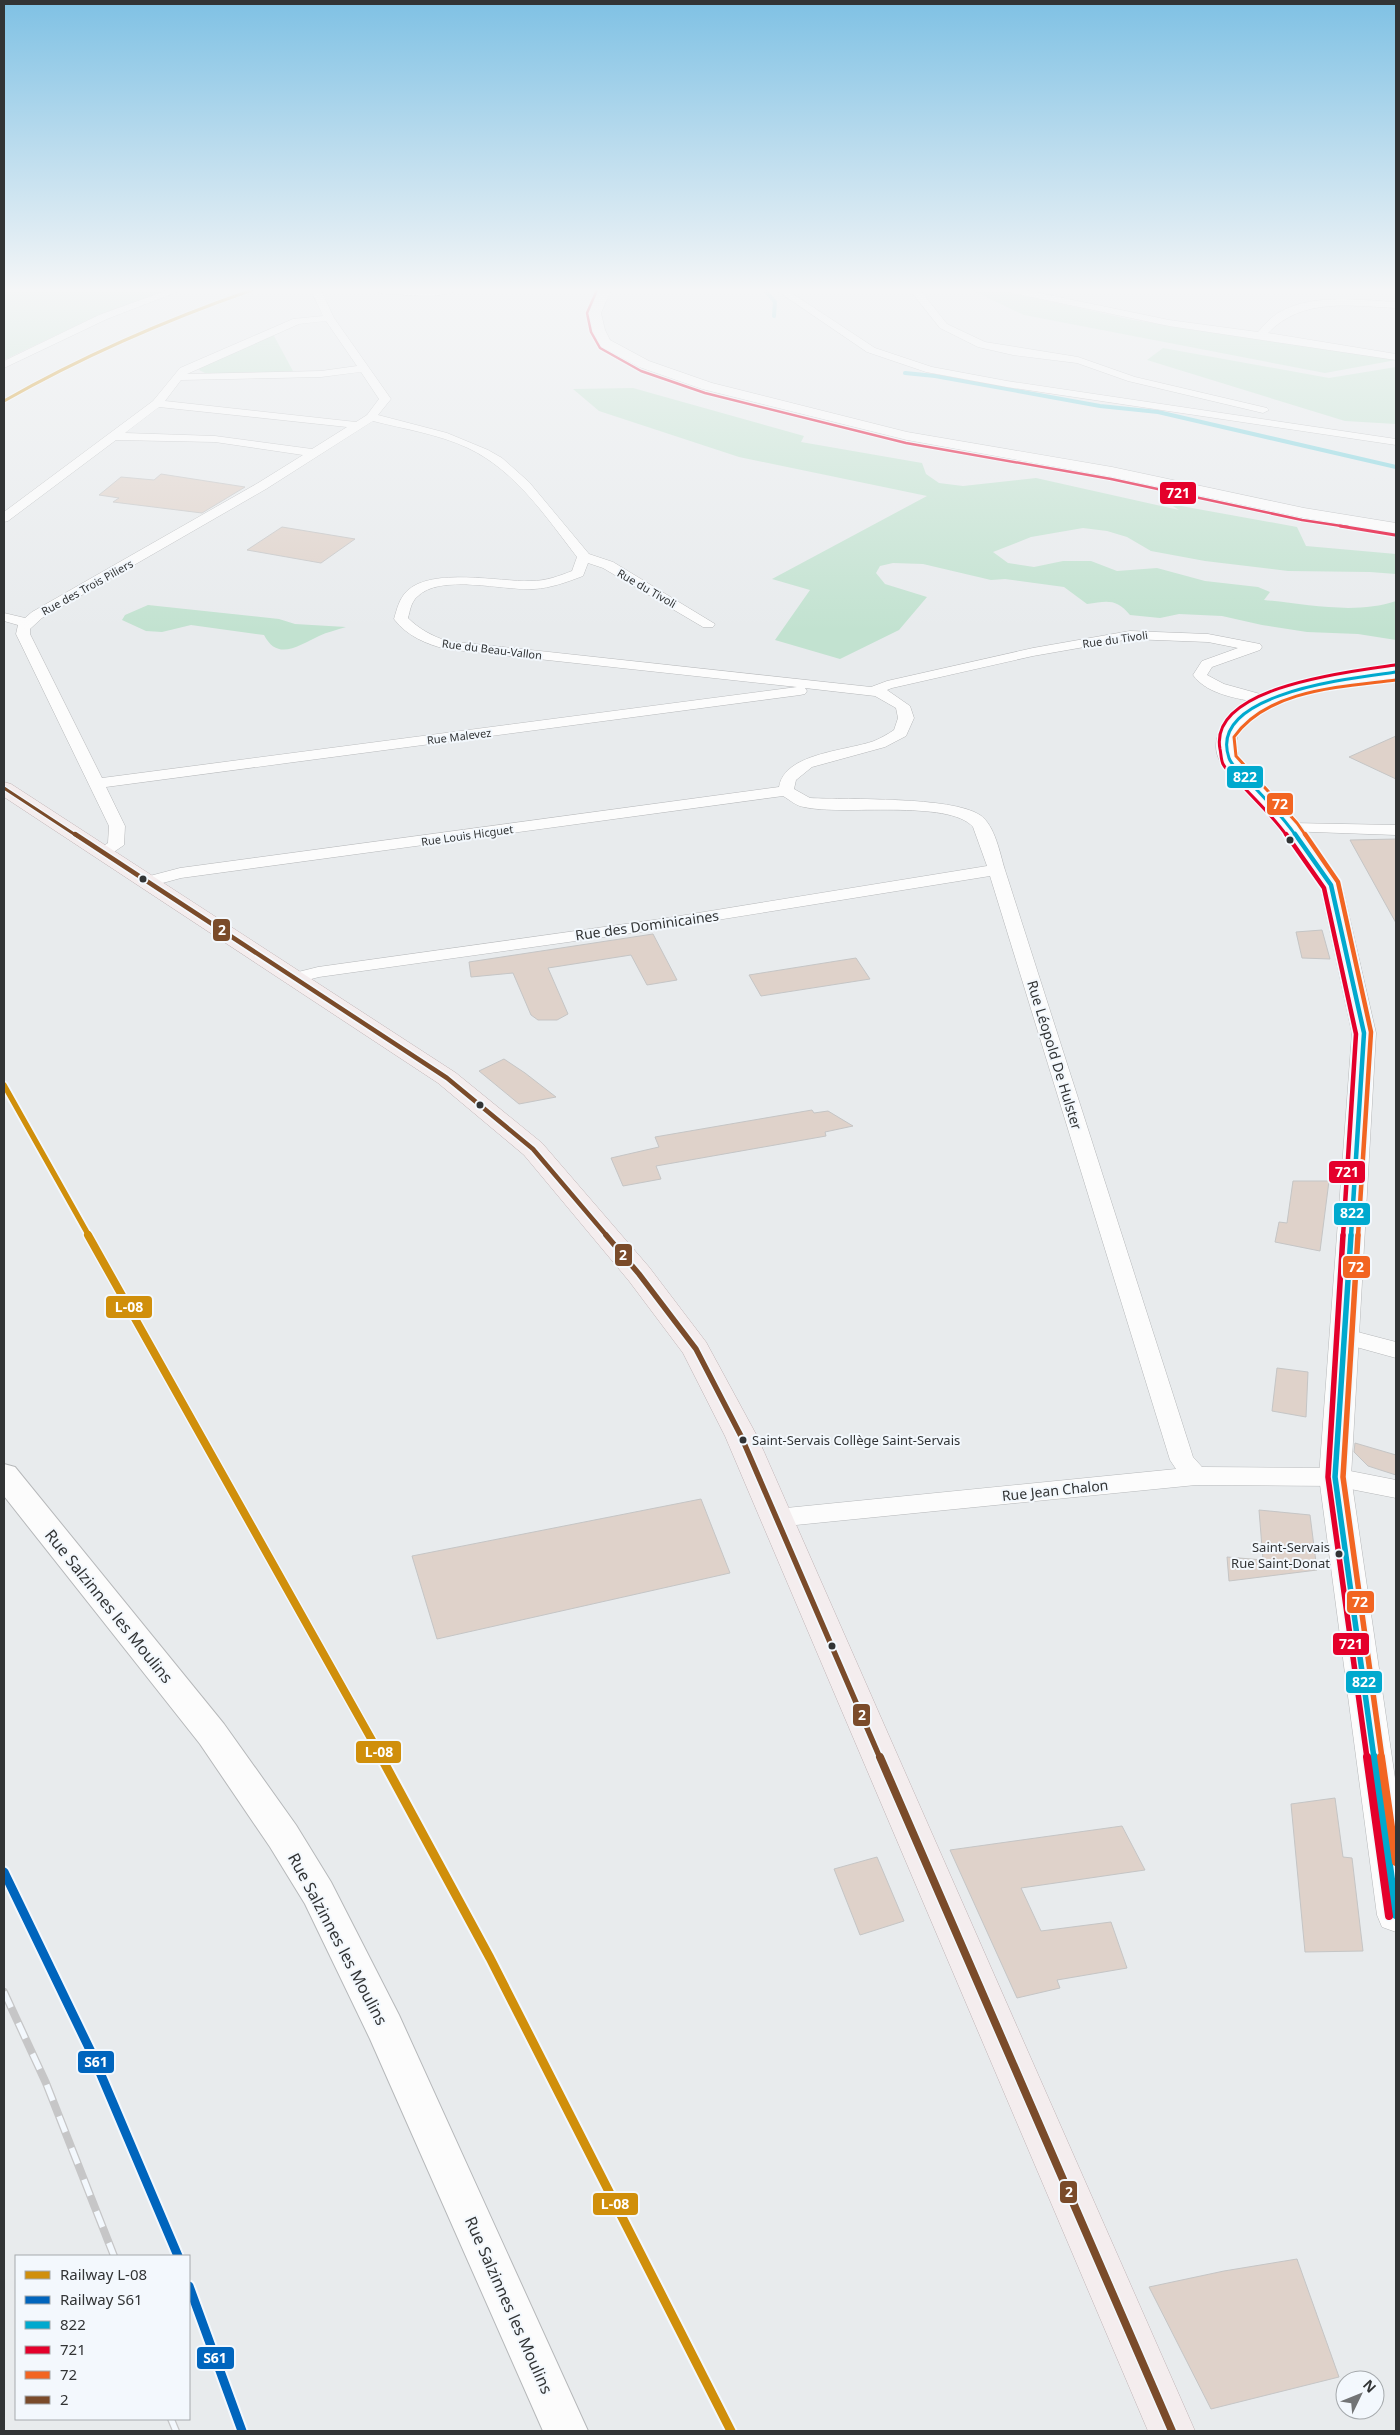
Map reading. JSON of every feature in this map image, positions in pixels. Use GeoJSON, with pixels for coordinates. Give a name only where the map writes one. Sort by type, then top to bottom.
{"type":"FeatureCollection","features":[{"type":"Feature","properties":{"kind":"main road"},"geometry":{"type":"LineString","coordinates":[[778,404],[907,436],[1112,472],[1304,513],[1396,528]]}},
{"type":"Feature","properties":{"kind":"main road"},"geometry":{"type":"LineString","coordinates":[[1396,672],[1319,684],[1266,700],[1241,717],[1228,733],[1227,753],[1229,760],[1291,828],[1331,885],[1364,1034],[1346,1337],[1335,1478],[1396,1915]]}},
{"type":"Feature","properties":{"kind":"main road"},"geometry":{"type":"LineString","coordinates":[[4,788],[447,1078],[533,1150],[638,1274],[696,1349],[741,1436],[1172,2431]]}},
{"type":"Feature","properties":{"kind":"street"},"geometry":{"type":"LineString","coordinates":[[4,518],[156,404]]}},
{"type":"Feature","properties":{"kind":"street"},"geometry":{"type":"LineString","coordinates":[[163,404],[356,425]]}},
{"type":"Feature","properties":{"kind":"street"},"geometry":{"type":"LineString","coordinates":[[381,404],[370,417],[460,441],[485,452],[516,476],[584,556]]}},
{"type":"Feature","properties":{"kind":"street"},"geometry":{"type":"LineString","coordinates":[[1138,404],[1396,442]]}},
{"type":"Feature","properties":{"kind":"street"},"geometry":{"type":"LineString","coordinates":[[1241,404],[1367,438]]}},
{"type":"Feature","properties":{"kind":"street","name":"Rue des Trois Piliers"},"geometry":{"type":"LineString","coordinates":[[102,852],[116,845],[117,826],[23,634],[23,628],[26,623],[262,486],[370,417]]}},
{"type":"Feature","properties":{"kind":"street"},"geometry":{"type":"LineString","coordinates":[[114,436],[215,439],[312,454]]}},
{"type":"Feature","properties":{"kind":"street","name":"Rue du Tivoli"},"geometry":{"type":"LineString","coordinates":[[584,556],[608,566],[708,624]]}},
{"type":"Feature","properties":{"kind":"street","name":"Rue du Beau-Vallon"},"geometry":{"type":"LineString","coordinates":[[584,556],[578,573],[560,581],[533,585],[439,583],[422,587],[412,592],[405,604],[401,619],[420,636],[446,644],[873,691],[892,698],[903,706],[906,718],[901,733],[880,744],[806,764],[788,778],[786,791]]}},
{"type":"Feature","properties":{"kind":"street"},"geometry":{"type":"LineString","coordinates":[[4,617],[26,623]]}},
{"type":"Feature","properties":{"kind":"street","name":"Rue du Tivoli"},"geometry":{"type":"LineString","coordinates":[[873,691],[887,685],[1033,652],[1148,634],[1208,638],[1255,647],[1207,664],[1200,675],[1206,682],[1218,687],[1266,700]]}},
{"type":"Feature","properties":{"kind":"street","name":"Rue Malevez"},"geometry":{"type":"LineString","coordinates":[[96,784],[766,696],[810,690],[822,686]]}},
{"type":"Feature","properties":{"kind":"street","name":"Rue Léopold De Hulster"},"geometry":{"type":"LineString","coordinates":[[786,791],[806,803],[943,808],[975,819],[981,826],[998,870],[1182,1460],[1196,1476]]}},
{"type":"Feature","properties":{"kind":"street","name":"Rue Louis Hicguet"},"geometry":{"type":"LineString","coordinates":[[148,882],[180,873],[786,791]]}},
{"type":"Feature","properties":{"kind":"street"},"geometry":{"type":"LineString","coordinates":[[1291,828],[1396,830]]}},
{"type":"Feature","properties":{"kind":"street","name":"Rue des Dominicaines"},"geometry":{"type":"LineString","coordinates":[[296,978],[318,972],[661,924],[998,870]]}},
{"type":"Feature","properties":{"kind":"street"},"geometry":{"type":"LineString","coordinates":[[1346,1337],[1396,1350]]}},
{"type":"Feature","properties":{"kind":"street","name":"Rue Salzinnes les Moulins"},"geometry":{"type":"LineString","coordinates":[[4,1476],[212,1734],[283,1836],[318,1893],[385,2028],[566,2431]]}},
{"type":"Feature","properties":{"kind":"street","name":"Rue Jean Chalon"},"geometry":{"type":"LineString","coordinates":[[776,1518],[1196,1476],[1335,1478],[1396,1489]]}},
{"type":"Feature","properties":{"kind":"green space"},"geometry":{"type":"Polygon","coordinates":[[[590,404],[689,404],[804,436],[801,442],[922,463],[926,474],[939,483],[963,486],[1036,478],[1179,510],[1170,504],[1297,527],[1306,546],[1396,554],[1396,574],[1288,571],[1205,561],[1151,551],[1127,537],[1107,531],[1083,528],[1031,537],[993,552],[1008,563],[1034,567],[1063,561],[1091,561],[1117,571],[1157,568],[1205,581],[1258,587],[1270,592],[1264,600],[1313,606],[1364,607],[1396,601],[1396,640],[1358,634],[1307,632],[1222,616],[1179,614],[1160,618],[1130,615],[1116,603],[1100,602],[1087,604],[1064,587],[1005,579],[991,580],[923,564],[893,563],[880,566],[876,573],[885,584],[927,597],[899,630],[840,659],[775,640],[810,590],[772,579],[927,496],[739,457],[599,411],[590,404]]]}},
{"type":"Feature","properties":{"kind":"green space"},"geometry":{"type":"Polygon","coordinates":[[[1289,404],[1396,404],[1396,424],[1345,421],[1289,404]]]}},
{"type":"Feature","properties":{"kind":"green space"},"geometry":{"type":"Polygon","coordinates":[[[148,605],[279,619],[295,624],[346,627],[296,647],[282,650],[270,643],[264,635],[191,625],[162,632],[146,631],[122,620],[125,615],[148,605]]]}},
{"type":"Feature","properties":{"kind":"building"},"geometry":{"type":"Polygon","coordinates":[[[161,474],[245,487],[202,513],[113,502],[119,498],[99,495],[121,477],[154,480],[161,474]]]}},
{"type":"Feature","properties":{"kind":"building"},"geometry":{"type":"Polygon","coordinates":[[[282,527],[355,539],[321,563],[247,550],[282,527]]]}},
{"type":"Feature","properties":{"kind":"building"},"geometry":{"type":"Polygon","coordinates":[[[1396,736],[1396,779],[1349,757],[1396,736]]]}},
{"type":"Feature","properties":{"kind":"building"},"geometry":{"type":"Polygon","coordinates":[[[1396,839],[1396,923],[1350,840],[1396,839]]]}},
{"type":"Feature","properties":{"kind":"building"},"geometry":{"type":"Polygon","coordinates":[[[1322,930],[1330,959],[1302,958],[1296,932],[1322,930]]]}},
{"type":"Feature","properties":{"kind":"building"},"geometry":{"type":"Polygon","coordinates":[[[653,934],[677,980],[647,985],[631,955],[548,968],[568,1014],[557,1020],[538,1020],[531,1015],[513,973],[471,977],[469,962],[653,934]]]}},
{"type":"Feature","properties":{"kind":"building"},"geometry":{"type":"Polygon","coordinates":[[[856,958],[870,979],[761,996],[749,975],[856,958]]]}},
{"type":"Feature","properties":{"kind":"building"},"geometry":{"type":"Polygon","coordinates":[[[504,1059],[556,1097],[519,1104],[479,1071],[504,1059]]]}},
{"type":"Feature","properties":{"kind":"building"},"geometry":{"type":"Polygon","coordinates":[[[812,1110],[814,1113],[828,1111],[853,1126],[825,1132],[826,1136],[656,1166],[661,1179],[623,1186],[611,1158],[659,1147],[655,1137],[812,1110]]]}},
{"type":"Feature","properties":{"kind":"building"},"geometry":{"type":"Polygon","coordinates":[[[1293,1181],[1329,1181],[1320,1251],[1275,1242],[1279,1222],[1287,1223],[1293,1181]]]}},
{"type":"Feature","properties":{"kind":"building"},"geometry":{"type":"Polygon","coordinates":[[[1277,1368],[1308,1372],[1306,1417],[1272,1411],[1277,1368]]]}},
{"type":"Feature","properties":{"kind":"building"},"geometry":{"type":"Polygon","coordinates":[[[1355,1443],[1396,1455],[1396,1475],[1368,1466],[1354,1452],[1355,1443]]]}},
{"type":"Feature","properties":{"kind":"building"},"geometry":{"type":"Polygon","coordinates":[[[701,1499],[730,1573],[437,1639],[412,1556],[701,1499]]]}},
{"type":"Feature","properties":{"kind":"building"},"geometry":{"type":"Polygon","coordinates":[[[1259,1510],[1310,1515],[1317,1570],[1229,1581],[1227,1557],[1263,1560],[1259,1510]]]}},
{"type":"Feature","properties":{"kind":"building"},"geometry":{"type":"Polygon","coordinates":[[[1335,1798],[1343,1857],[1352,1858],[1363,1951],[1305,1952],[1291,1804],[1335,1798]]]}},
{"type":"Feature","properties":{"kind":"building"},"geometry":{"type":"Polygon","coordinates":[[[1122,1826],[1145,1870],[1021,1888],[1041,1931],[1111,1922],[1127,1968],[1057,1980],[1060,1988],[1017,1998],[950,1850],[1122,1826]]]}},
{"type":"Feature","properties":{"kind":"building"},"geometry":{"type":"Polygon","coordinates":[[[877,1857],[904,1921],[860,1935],[834,1869],[877,1857]]]}},
{"type":"Feature","properties":{"kind":"building"},"geometry":{"type":"Polygon","coordinates":[[[1297,2259],[1337,2370],[1335,2378],[1211,2409],[1149,2287],[1224,2271],[1297,2259]]]}},
{"type":"Feature","properties":{"kind":"waterway"},"geometry":{"type":"LineString","coordinates":[[1087,404],[1158,412],[1396,467]]}},
{"type":"Feature","properties":{"kind":"railway"},"geometry":{"type":"LineString","coordinates":[[4,1992],[46,2083],[114,2255]]}},
{"type":"Feature","properties":{"kind":"railway"},"geometry":{"type":"LineString","coordinates":[[171,2420],[176,2431]]}},
{"type":"Feature","properties":{"kind":"rail line","name":"L-08"},"geometry":{"type":"LineString","coordinates":[[4,1085],[391,1774],[490,1958],[731,2431]]}},
{"type":"Feature","properties":{"kind":"rail line","name":"S61"},"geometry":{"type":"LineString","coordinates":[[4,1872],[93,2056],[178,2255]]}},
{"type":"Feature","properties":{"kind":"rail line","name":"S61"},"geometry":{"type":"LineString","coordinates":[[190,2289],[242,2431]]}},
{"type":"Feature","properties":{"kind":"transit line","name":"721"},"geometry":{"type":"LineString","coordinates":[[748,404],[906,443],[1111,479],[1302,520],[1395,535]]}},
{"type":"Feature","properties":{"kind":"transit line","name":"721"},"geometry":{"type":"LineString","coordinates":[[1389,1916],[1328,1477],[1356,1034],[1324,888],[1285,833],[1223,764],[1219,743],[1221,730],[1234,712],[1253,699],[1275,689],[1328,675],[1395,665]]}},
{"type":"Feature","properties":{"kind":"transit line","name":"822"},"geometry":{"type":"LineString","coordinates":[[1396,672],[1329,682],[1278,696],[1256,705],[1239,718],[1228,733],[1226,743],[1229,760],[1291,828],[1331,885],[1364,1033],[1335,1477],[1396,1915]]}},
{"type":"Feature","properties":{"kind":"transit line","name":"72"},"geometry":{"type":"LineString","coordinates":[[1396,680],[1332,689],[1282,702],[1261,711],[1244,723],[1234,737],[1233,742],[1236,756],[1297,823],[1338,882],[1371,1032],[1343,1477],[1396,1862]]}},
{"type":"Feature","properties":{"kind":"transit line","name":"2"},"geometry":{"type":"LineString","coordinates":[[4,788],[447,1078],[533,1149],[639,1274],[696,1349],[741,1436],[1172,2431]]}},
{"type":"Feature","properties":{"kind":"place","name":"Saint-Servais Collège Saint-Servais"},"geometry":{"type":"Point","coordinates":[743,1440]}},
{"type":"Feature","properties":{"kind":"place","name":"Saint-Servais Rue Saint-Donat"},"geometry":{"type":"Point","coordinates":[1339,1554]}}]}
